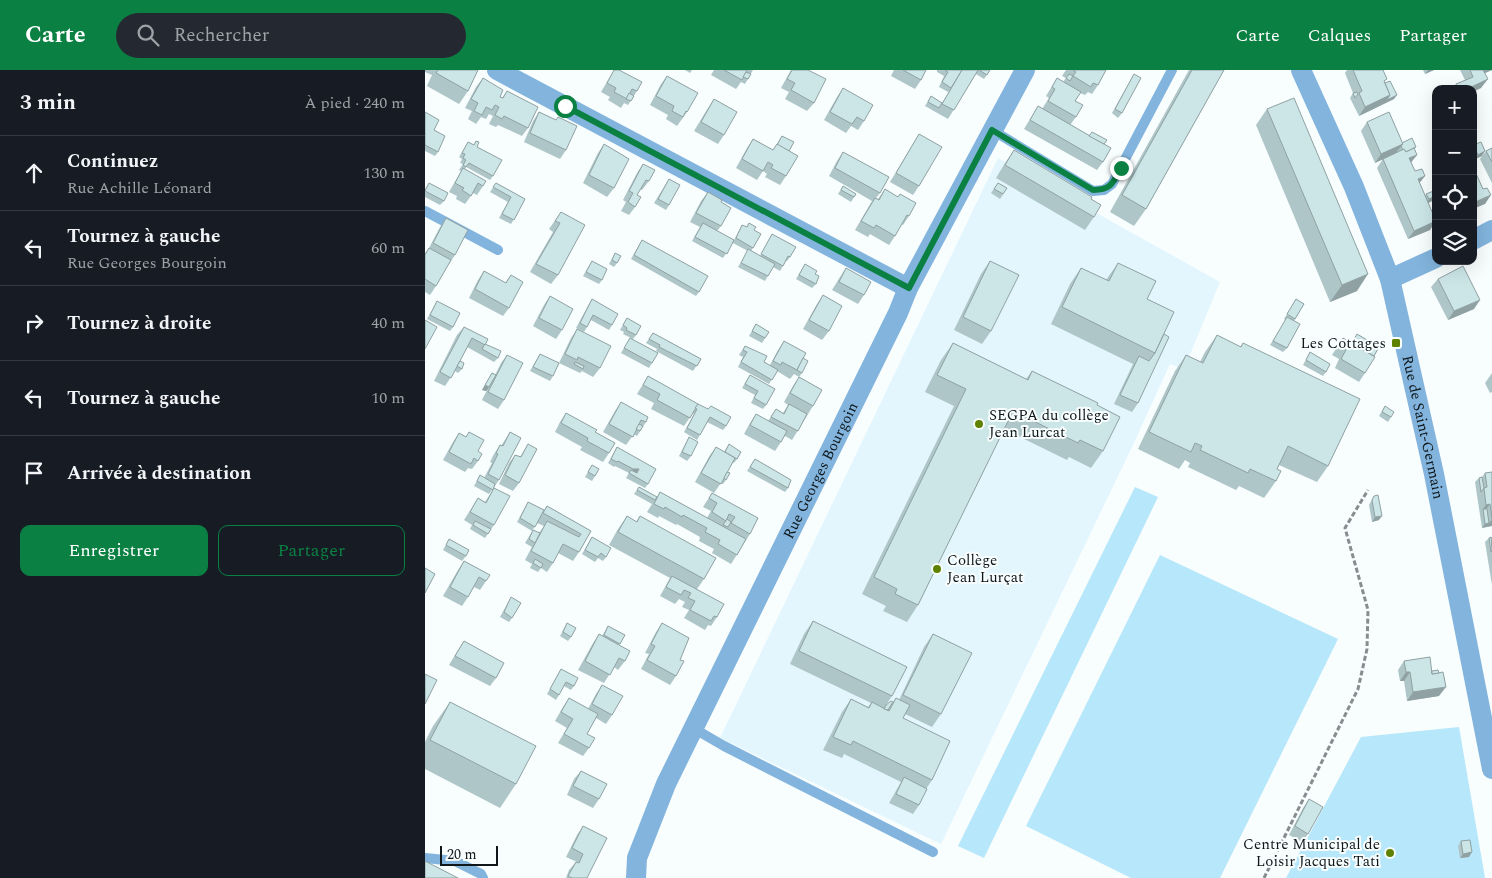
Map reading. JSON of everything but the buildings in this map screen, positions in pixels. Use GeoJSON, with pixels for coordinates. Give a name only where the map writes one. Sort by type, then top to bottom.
{"type":"FeatureCollection","features":[{"type":"Feature","properties":{"kind":"street"},"geometry":{"type":"LineString","coordinates":[[497,70],[909,288]]}},
{"type":"Feature","properties":{"kind":"street","name":"Rue Georges Bourgoin"},"geometry":{"type":"LineString","coordinates":[[636,878],[637,858],[666,784],[898,314],[909,288],[1025,70]]}},
{"type":"Feature","properties":{"kind":"street","name":"Rue de Saint-Germain"},"geometry":{"type":"LineString","coordinates":[[1301,70],[1354,187],[1391,279],[1432,465],[1492,769]]}},
{"type":"Feature","properties":{"kind":"street"},"geometry":{"type":"LineString","coordinates":[[1477,238],[1492,230]]}},
{"type":"Feature","properties":{"kind":"street"},"geometry":{"type":"LineString","coordinates":[[1391,279],[1432,260]]}},
{"type":"Feature","properties":{"kind":"lane"},"geometry":{"type":"LineString","coordinates":[[992,130],[1093,190],[1104,190],[1112,184],[1172,70]]}},
{"type":"Feature","properties":{"kind":"lane"},"geometry":{"type":"LineString","coordinates":[[425,211],[498,250]]}},
{"type":"Feature","properties":{"kind":"lane"},"geometry":{"type":"LineString","coordinates":[[693,728],[723,746],[933,852]]}},
{"type":"Feature","properties":{"kind":"lane"},"geometry":{"type":"LineString","coordinates":[[425,858],[455,861],[481,874],[483,878]]}},
{"type":"Feature","properties":{"kind":"path"},"geometry":{"type":"LineString","coordinates":[[1264,878],[1358,689],[1367,649],[1368,610],[1345,528],[1368,490]]}},
{"type":"Feature","properties":{"kind":"shaded area","name":"Collège Jean Lurçat"},"geometry":{"type":"Polygon","coordinates":[[[998,158],[1220,282],[1184,369],[1170,364],[941,844],[720,738],[998,158]]]}},
{"type":"Feature","properties":{"kind":"shaded area"},"geometry":{"type":"Polygon","coordinates":[[[1135,487],[1158,497],[984,858],[958,846],[1135,487]]]}},
{"type":"Feature","properties":{"kind":"shaded area"},"geometry":{"type":"Polygon","coordinates":[[[1160,555],[1338,639],[1220,878],[1131,878],[1026,826],[1160,555]]]}},
{"type":"Feature","properties":{"kind":"shaded area"},"geometry":{"type":"Polygon","coordinates":[[[1459,727],[1485,878],[1286,878],[1361,737],[1459,727]]]}},
{"type":"Feature","properties":{"kind":"place","name":"Les Cottages"},"geometry":{"type":"Point","coordinates":[1396,343]}},
{"type":"Feature","properties":{"kind":"place","name":"SEGPA du collège Jean Lurcat"},"geometry":{"type":"Point","coordinates":[979,424]}},
{"type":"Feature","properties":{"kind":"place","name":"Collège Jean Lurçat"},"geometry":{"type":"Point","coordinates":[937,569]}},
{"type":"Feature","properties":{"kind":"place","name":"Centre Municipal de Loisir Jacques Tati"},"geometry":{"type":"Point","coordinates":[1390,853]}},
{"type":"Feature","properties":{"kind":"route"},"geometry":{"type":"LineString","coordinates":[[565,106],[909,288],[992,130],[1093,190],[1104,190],[1112,184],[1121,168]]}}]}
